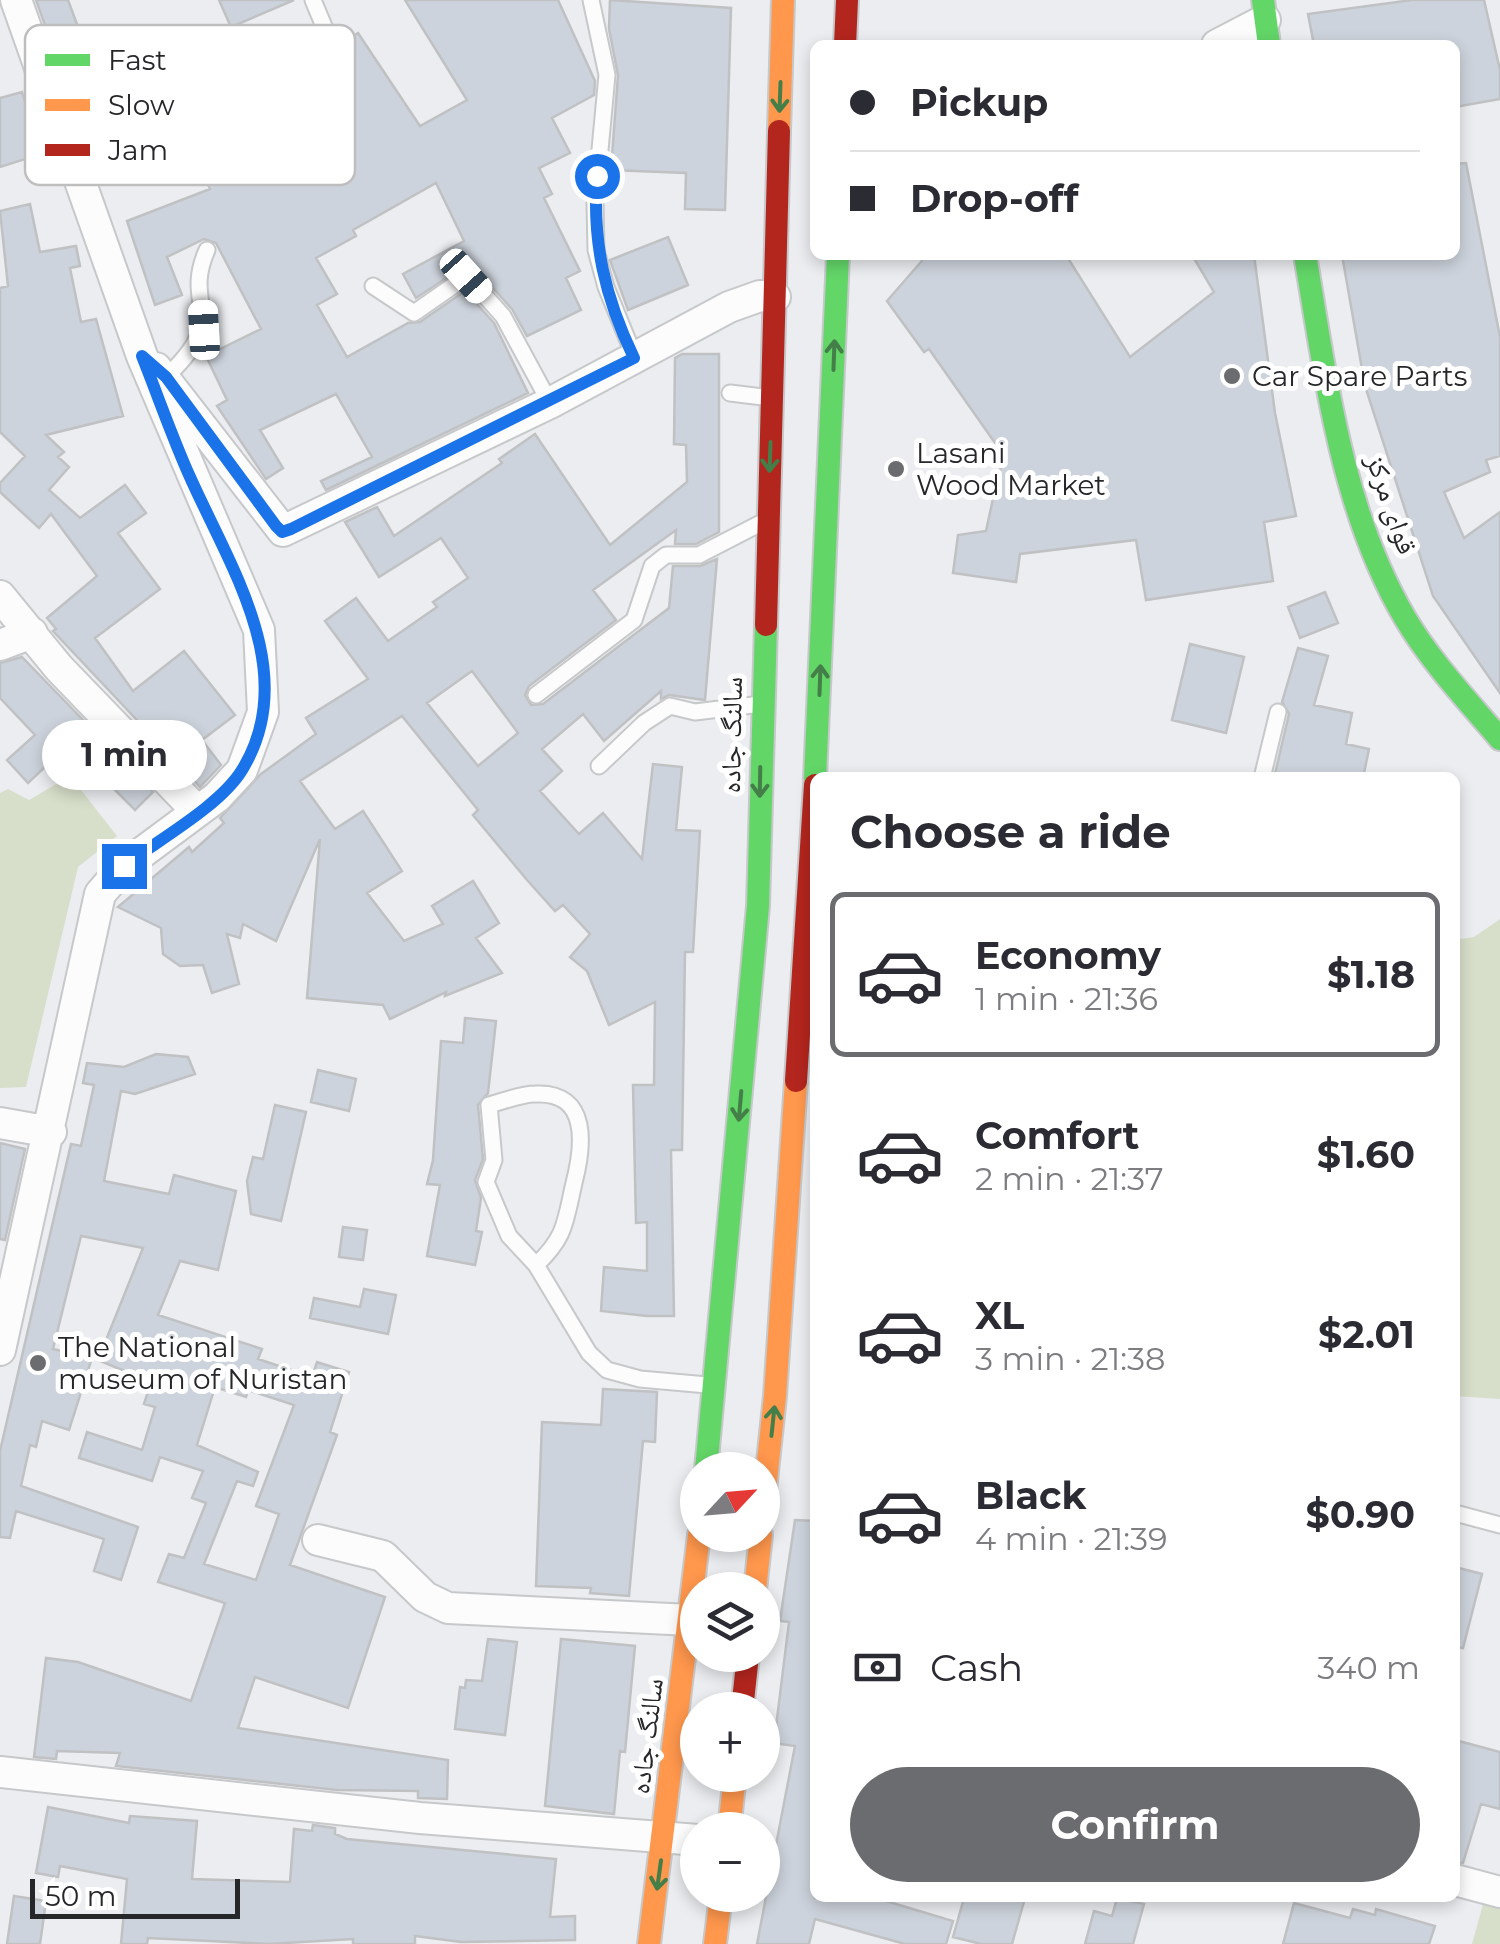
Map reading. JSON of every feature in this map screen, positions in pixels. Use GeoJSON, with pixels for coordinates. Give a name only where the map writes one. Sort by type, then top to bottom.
{"type":"FeatureCollection","features":[{"type":"Feature","properties":{"kind":"main road","name":"سالنگ جاده"},"geometry":{"type":"LineString","coordinates":[[708,1452],[758,906],[783,0]]}},
{"type":"Feature","properties":{"kind":"main road"},"geometry":{"type":"LineString","coordinates":[[846,40],[847,0]]}},
{"type":"Feature","properties":{"kind":"main road"},"geometry":{"type":"LineString","coordinates":[[815,772],[838,260]]}},
{"type":"Feature","properties":{"kind":"main road","name":"قوای مرکز"},"geometry":{"type":"LineString","coordinates":[[1306,260],[1336,432],[1360,517],[1395,599],[1432,659],[1500,738]]}},
{"type":"Feature","properties":{"kind":"main road"},"geometry":{"type":"LineString","coordinates":[[770,1452],[810,936]]}},
{"type":"Feature","properties":{"kind":"main road","name":"سالنگ جاده"},"geometry":{"type":"LineString","coordinates":[[649,1944],[684,1672]]}},
{"type":"Feature","properties":{"kind":"main road"},"geometry":{"type":"LineString","coordinates":[[715,1944],[719,1912]]}},
{"type":"Feature","properties":{"kind":"street"},"geometry":{"type":"LineString","coordinates":[[16,0],[25,25]]}},
{"type":"Feature","properties":{"kind":"street"},"geometry":{"type":"LineString","coordinates":[[1228,40],[1266,22]]}},
{"type":"Feature","properties":{"kind":"street"},"geometry":{"type":"LineString","coordinates":[[0,1350],[51,1132],[100,894],[124,866],[197,811],[242,770],[263,712],[260,630],[190,478],[81,185]]}},
{"type":"Feature","properties":{"kind":"street"},"geometry":{"type":"LineString","coordinates":[[142,356],[166,377],[282,532],[550,403],[729,307],[760,296],[775,297]]}},
{"type":"Feature","properties":{"kind":"street"},"geometry":{"type":"LineString","coordinates":[[0,596],[59,668],[197,811]]}},
{"type":"Feature","properties":{"kind":"street"},"geometry":{"type":"LineString","coordinates":[[0,645],[32,633]]}},
{"type":"Feature","properties":{"kind":"street"},"geometry":{"type":"LineString","coordinates":[[0,1123],[51,1132]]}},
{"type":"Feature","properties":{"kind":"street"},"geometry":{"type":"LineString","coordinates":[[318,1540],[384,1556],[424,1597],[448,1608],[680,1620]]}},
{"type":"Feature","properties":{"kind":"street"},"geometry":{"type":"LineString","coordinates":[[0,1772],[420,1818],[680,1837]]}},
{"type":"Feature","properties":{"kind":"street"},"geometry":{"type":"LineString","coordinates":[[1460,1881],[1500,1892]]}},
{"type":"Feature","properties":{"kind":"lane"},"geometry":{"type":"LineString","coordinates":[[313,0],[323,25]]}},
{"type":"Feature","properties":{"kind":"lane"},"geometry":{"type":"LineString","coordinates":[[591,0],[607,76],[595,203],[596,250],[634,358]]}},
{"type":"Feature","properties":{"kind":"lane"},"geometry":{"type":"LineString","coordinates":[[166,377],[196,347],[204,330],[200,265],[207,250]]}},
{"type":"Feature","properties":{"kind":"lane"},"geometry":{"type":"LineString","coordinates":[[373,286],[414,313],[466,276],[503,316],[550,403]]}},
{"type":"Feature","properties":{"kind":"lane"},"geometry":{"type":"LineString","coordinates":[[730,393],[772,398]]}},
{"type":"Feature","properties":{"kind":"lane"},"geometry":{"type":"LineString","coordinates":[[536,695],[634,620],[652,566],[666,554],[700,554],[768,521]]}},
{"type":"Feature","properties":{"kind":"lane"},"geometry":{"type":"LineString","coordinates":[[599,766],[644,722],[670,706],[695,712],[762,704]]}},
{"type":"Feature","properties":{"kind":"lane"},"geometry":{"type":"LineString","coordinates":[[1263,772],[1278,712]]}},
{"type":"Feature","properties":{"kind":"lane"},"geometry":{"type":"LineString","coordinates":[[536,1265],[559,1243],[584,1146],[583,1126],[565,1103],[538,1093],[490,1104],[494,1160],[486,1182],[510,1236],[536,1265],[589,1353],[607,1370],[640,1379],[716,1386]]}},
{"type":"Feature","properties":{"kind":"lane"},"geometry":{"type":"LineString","coordinates":[[1460,1513],[1500,1525]]}},
{"type":"Feature","properties":{"kind":"green space"},"geometry":{"type":"Polygon","coordinates":[[[70,776],[117,836],[78,867],[26,1087],[0,1088],[0,793],[8,789],[29,800],[70,776]]]}},
{"type":"Feature","properties":{"kind":"green space"},"geometry":{"type":"Polygon","coordinates":[[[1500,919],[1500,1399],[1460,1396],[1460,939],[1474,937],[1500,919]]]}},
{"type":"Feature","properties":{"kind":"green space"},"geometry":{"type":"Polygon","coordinates":[[[1483,1904],[1500,1909],[1500,1944],[1472,1944],[1483,1904]]]}},
{"type":"Feature","properties":{"kind":"building"},"geometry":{"type":"Polygon","coordinates":[[[36,0],[68,0],[77,25],[45,25],[36,0]]]}},
{"type":"Feature","properties":{"kind":"building"},"geometry":{"type":"Polygon","coordinates":[[[219,0],[294,0],[236,25],[230,25],[219,0]]]}},
{"type":"Feature","properties":{"kind":"building"},"geometry":{"type":"Polygon","coordinates":[[[405,0],[558,0],[595,81],[594,95],[552,118],[570,153],[539,168],[552,194],[544,198],[580,271],[566,278],[581,310],[527,336],[512,309],[475,268],[466,265],[416,298],[403,274],[464,241],[436,183],[353,230],[356,236],[316,258],[337,294],[317,305],[347,357],[408,323],[420,322],[465,291],[494,323],[528,393],[326,490],[321,481],[372,457],[336,394],[260,430],[283,468],[266,479],[217,406],[227,400],[206,356],[261,329],[216,243],[204,239],[167,257],[182,295],[155,305],[127,221],[210,189],[208,185],[355,185],[358,33],[420,126],[467,100],[405,0]]]}},
{"type":"Feature","properties":{"kind":"building"},"geometry":{"type":"Polygon","coordinates":[[[610,0],[731,8],[725,210],[685,209],[686,173],[611,170],[618,75],[609,29],[610,0]]]}},
{"type":"Feature","properties":{"kind":"building"},"geometry":{"type":"Polygon","coordinates":[[[1412,0],[1484,0],[1500,70],[1500,99],[1460,106],[1460,40],[1313,40],[1308,14],[1412,0]]]}},
{"type":"Feature","properties":{"kind":"building"},"geometry":{"type":"Polygon","coordinates":[[[22,92],[25,159],[0,167],[0,98],[22,92]]]}},
{"type":"Feature","properties":{"kind":"building"},"geometry":{"type":"Polygon","coordinates":[[[1466,163],[1500,337],[1500,456],[1486,460],[1490,472],[1444,492],[1464,538],[1500,512],[1500,693],[1433,596],[1365,386],[1343,260],[1460,260],[1460,164],[1466,163]]]}},
{"type":"Feature","properties":{"kind":"building"},"geometry":{"type":"Polygon","coordinates":[[[30,204],[40,252],[76,246],[80,266],[70,268],[81,322],[96,319],[123,416],[46,435],[64,452],[58,457],[69,467],[49,490],[80,518],[125,485],[146,513],[118,533],[160,589],[95,638],[133,691],[184,651],[235,715],[202,740],[221,765],[200,787],[53,631],[56,629],[47,618],[97,576],[51,514],[39,528],[0,492],[0,483],[25,456],[0,432],[0,288],[8,286],[0,211],[30,204]]]}},
{"type":"Feature","properties":{"kind":"building"},"geometry":{"type":"Polygon","coordinates":[[[668,237],[688,285],[628,310],[610,260],[668,237]]]}},
{"type":"Feature","properties":{"kind":"building"},"geometry":{"type":"Polygon","coordinates":[[[923,260],[1069,260],[1130,357],[1214,292],[1195,260],[1255,260],[1275,413],[1296,516],[1264,522],[1273,581],[1146,600],[1136,540],[1020,554],[1016,582],[953,573],[958,535],[986,531],[999,471],[1007,460],[929,349],[924,352],[887,301],[923,260]]]}},
{"type":"Feature","properties":{"kind":"building"},"geometry":{"type":"Polygon","coordinates":[[[682,354],[719,354],[719,532],[696,544],[675,544],[676,530],[593,590],[616,620],[529,686],[525,695],[531,705],[543,704],[669,608],[673,566],[700,566],[717,559],[705,700],[669,695],[661,699],[661,691],[604,741],[583,714],[542,749],[562,771],[540,791],[579,834],[603,813],[642,859],[653,764],[682,767],[676,830],[700,831],[693,952],[685,952],[682,1150],[671,1150],[674,1316],[647,1316],[601,1311],[604,1267],[647,1271],[647,1222],[636,1223],[633,1085],[654,1085],[655,1002],[609,1025],[587,971],[570,957],[590,934],[563,905],[555,911],[527,880],[473,815],[478,810],[402,716],[300,781],[335,829],[363,811],[402,871],[367,893],[404,941],[443,924],[432,906],[473,881],[499,923],[476,938],[502,973],[445,996],[446,992],[390,1019],[383,1005],[307,998],[320,839],[276,941],[243,924],[240,938],[227,934],[239,984],[212,993],[203,965],[180,966],[163,954],[161,928],[118,907],[189,847],[192,852],[224,823],[220,818],[261,774],[316,734],[306,718],[368,679],[325,621],[356,598],[388,641],[437,607],[433,602],[468,578],[441,538],[379,577],[345,522],[377,507],[394,536],[502,463],[499,459],[535,434],[610,545],[687,482],[686,445],[674,444],[675,358],[682,354]],[[472,671],[427,703],[478,766],[518,733],[472,671]]]}},
{"type":"Feature","properties":{"kind":"building"},"geometry":{"type":"Polygon","coordinates":[[[1325,592],[1338,623],[1300,638],[1288,607],[1325,592]]]}},
{"type":"Feature","properties":{"kind":"building"},"geometry":{"type":"Polygon","coordinates":[[[1190,644],[1244,657],[1226,733],[1172,720],[1190,644]]]}},
{"type":"Feature","properties":{"kind":"building"},"geometry":{"type":"Polygon","coordinates":[[[1298,648],[1328,656],[1314,705],[1352,713],[1346,744],[1369,749],[1364,772],[1275,772],[1289,714],[1282,702],[1298,648]]]}},
{"type":"Feature","properties":{"kind":"building"},"geometry":{"type":"Polygon","coordinates":[[[22,657],[153,792],[135,810],[99,774],[93,780],[63,750],[28,783],[7,760],[35,735],[0,698],[0,663],[22,657]]]}},
{"type":"Feature","properties":{"kind":"building"},"geometry":{"type":"Polygon","coordinates":[[[465,1018],[496,1021],[488,1093],[478,1105],[483,1159],[475,1180],[481,1198],[476,1231],[482,1232],[475,1265],[427,1256],[440,1185],[427,1184],[433,1160],[441,1041],[463,1043],[465,1018]]]}},
{"type":"Feature","properties":{"kind":"building"},"geometry":{"type":"Polygon","coordinates":[[[156,1054],[188,1057],[195,1074],[135,1094],[121,1091],[104,1181],[169,1194],[174,1175],[236,1191],[218,1270],[180,1261],[158,1315],[262,1349],[258,1359],[312,1377],[317,1362],[349,1372],[330,1432],[337,1435],[290,1565],[385,1597],[348,1708],[255,1677],[238,1728],[448,1760],[447,1799],[418,1798],[418,1791],[337,1790],[116,1766],[120,1753],[57,1751],[56,1759],[34,1757],[46,1658],[78,1662],[191,1701],[225,1603],[158,1582],[169,1554],[184,1558],[206,1503],[192,1498],[203,1471],[160,1457],[152,1481],[79,1458],[87,1432],[142,1450],[155,1407],[144,1404],[151,1382],[98,1360],[143,1248],[81,1236],[53,1349],[92,1358],[69,1430],[42,1421],[36,1447],[30,1445],[21,1486],[138,1527],[121,1580],[94,1571],[104,1539],[16,1511],[10,1538],[0,1537],[0,1451],[71,1144],[81,1146],[94,1085],[83,1083],[87,1063],[124,1067],[156,1054]],[[215,1387],[197,1445],[258,1472],[253,1486],[237,1481],[204,1564],[256,1580],[279,1514],[256,1506],[294,1405],[248,1390],[246,1397],[215,1387]]]}},
{"type":"Feature","properties":{"kind":"building"},"geometry":{"type":"Polygon","coordinates":[[[318,1070],[356,1079],[349,1111],[311,1102],[318,1070]]]}},
{"type":"Feature","properties":{"kind":"building"},"geometry":{"type":"Polygon","coordinates":[[[275,1105],[306,1112],[281,1221],[251,1214],[247,1181],[253,1157],[263,1159],[275,1105]]]}},
{"type":"Feature","properties":{"kind":"building"},"geometry":{"type":"Polygon","coordinates":[[[0,1143],[25,1149],[5,1240],[0,1239],[0,1143]]]}},
{"type":"Feature","properties":{"kind":"building"},"geometry":{"type":"Polygon","coordinates":[[[343,1227],[367,1230],[363,1260],[339,1257],[343,1227]]]}},
{"type":"Feature","properties":{"kind":"building"},"geometry":{"type":"Polygon","coordinates":[[[364,1289],[396,1295],[388,1334],[310,1318],[314,1298],[360,1307],[364,1289]]]}},
{"type":"Feature","properties":{"kind":"building"},"geometry":{"type":"Polygon","coordinates":[[[603,1389],[657,1392],[655,1442],[643,1441],[629,1596],[590,1593],[591,1588],[536,1586],[542,1422],[601,1425],[603,1389]]]}},
{"type":"Feature","properties":{"kind":"building"},"geometry":{"type":"Polygon","coordinates":[[[795,1520],[810,1521],[810,1902],[889,1902],[953,1921],[946,1944],[905,1944],[815,1919],[809,1944],[757,1944],[763,1912],[780,1912],[780,1824],[795,1746],[780,1744],[780,1695],[789,1622],[780,1621],[795,1520]]]}},
{"type":"Feature","properties":{"kind":"building"},"geometry":{"type":"Polygon","coordinates":[[[1460,1568],[1482,1574],[1460,1648],[1460,1568]]]}},
{"type":"Feature","properties":{"kind":"building"},"geometry":{"type":"Polygon","coordinates":[[[488,1639],[517,1642],[505,1735],[455,1729],[460,1687],[465,1688],[466,1680],[482,1681],[488,1639]]]}},
{"type":"Feature","properties":{"kind":"building"},"geometry":{"type":"Polygon","coordinates":[[[561,1639],[635,1646],[625,1752],[620,1751],[614,1814],[545,1806],[561,1639]]]}},
{"type":"Feature","properties":{"kind":"building"},"geometry":{"type":"Polygon","coordinates":[[[1460,1741],[1500,1752],[1500,1809],[1481,1804],[1463,1863],[1460,1741]]]}},
{"type":"Feature","properties":{"kind":"building"},"geometry":{"type":"Polygon","coordinates":[[[48,1807],[129,1823],[130,1816],[197,1821],[192,1879],[290,1882],[294,1829],[312,1831],[313,1825],[335,1828],[335,1834],[347,1839],[556,1859],[550,1917],[575,1916],[575,1940],[461,1942],[415,1936],[415,1944],[353,1944],[353,1939],[269,1944],[148,1938],[147,1944],[121,1944],[127,1879],[60,1866],[58,1877],[36,1873],[48,1807]]]}},
{"type":"Feature","properties":{"kind":"building"},"geometry":{"type":"Polygon","coordinates":[[[14,1896],[46,1901],[40,1944],[7,1944],[14,1896]]]}},
{"type":"Feature","properties":{"kind":"building"},"geometry":{"type":"Polygon","coordinates":[[[963,1902],[1024,1902],[1012,1944],[981,1944],[953,1937],[963,1902]]]}},
{"type":"Feature","properties":{"kind":"building"},"geometry":{"type":"Polygon","coordinates":[[[1116,1902],[1144,1904],[1133,1944],[1085,1944],[1094,1911],[1112,1916],[1116,1902]]]}},
{"type":"Feature","properties":{"kind":"building"},"geometry":{"type":"Polygon","coordinates":[[[1294,1903],[1350,1918],[1353,1909],[1375,1915],[1376,1909],[1435,1926],[1429,1944],[1283,1944],[1294,1903]]]}},
{"type":"Feature","properties":{"kind":"traffic: fast"},"geometry":{"type":"LineString","coordinates":[[1263,0],[1268,40]]}},
{"type":"Feature","properties":{"kind":"traffic: fast"},"geometry":{"type":"LineString","coordinates":[[815,772],[838,260]]}},
{"type":"Feature","properties":{"kind":"traffic: fast"},"geometry":{"type":"LineString","coordinates":[[1306,260],[1339,441],[1365,532],[1383,576],[1415,634],[1500,739]]}},
{"type":"Feature","properties":{"kind":"traffic: fast"},"geometry":{"type":"LineString","coordinates":[[708,1452],[758,906],[766,625]]}},
{"type":"Feature","properties":{"kind":"traffic: slow"},"geometry":{"type":"LineString","coordinates":[[779,131],[783,0]]}},
{"type":"Feature","properties":{"kind":"traffic: slow"},"geometry":{"type":"LineString","coordinates":[[769,1452],[796,1081]]}},
{"type":"Feature","properties":{"kind":"traffic: slow"},"geometry":{"type":"LineString","coordinates":[[649,1944],[697,1552]]}},
{"type":"Feature","properties":{"kind":"traffic: slow"},"geometry":{"type":"LineString","coordinates":[[757,1572],[759,1552]]}},
{"type":"Feature","properties":{"kind":"traffic: slow"},"geometry":{"type":"LineString","coordinates":[[731,1812],[733,1792]]}},
{"type":"Feature","properties":{"kind":"traffic: slow"},"geometry":{"type":"LineString","coordinates":[[715,1944],[719,1912]]}},
{"type":"Feature","properties":{"kind":"traffic: jam"},"geometry":{"type":"LineString","coordinates":[[845,40],[847,0]]}},
{"type":"Feature","properties":{"kind":"traffic: jam"},"geometry":{"type":"LineString","coordinates":[[766,625],[779,131]]}},
{"type":"Feature","properties":{"kind":"traffic: jam"},"geometry":{"type":"LineString","coordinates":[[796,1081],[810,863]]}},
{"type":"Feature","properties":{"kind":"traffic: jam"},"geometry":{"type":"LineString","coordinates":[[744,1692],[746,1672]]}},
{"type":"Feature","properties":{"kind":"place","name":"Car Spare Parts"},"geometry":{"type":"Point","coordinates":[1232,376]}},
{"type":"Feature","properties":{"kind":"place","name":"Lasani Wood Market"},"geometry":{"type":"Point","coordinates":[896,469]}},
{"type":"Feature","properties":{"kind":"place","name":"The National museum of Nuristan"},"geometry":{"type":"Point","coordinates":[38,1363]}},
{"type":"Feature","properties":{"kind":"route"},"geometry":{"type":"LineString","coordinates":[[124,866],[217,797],[242,770],[263,712],[260,630],[190,478],[142,356],[166,377],[276,526],[282,532],[291,529],[634,358],[596,250],[597,176]]}}]}
